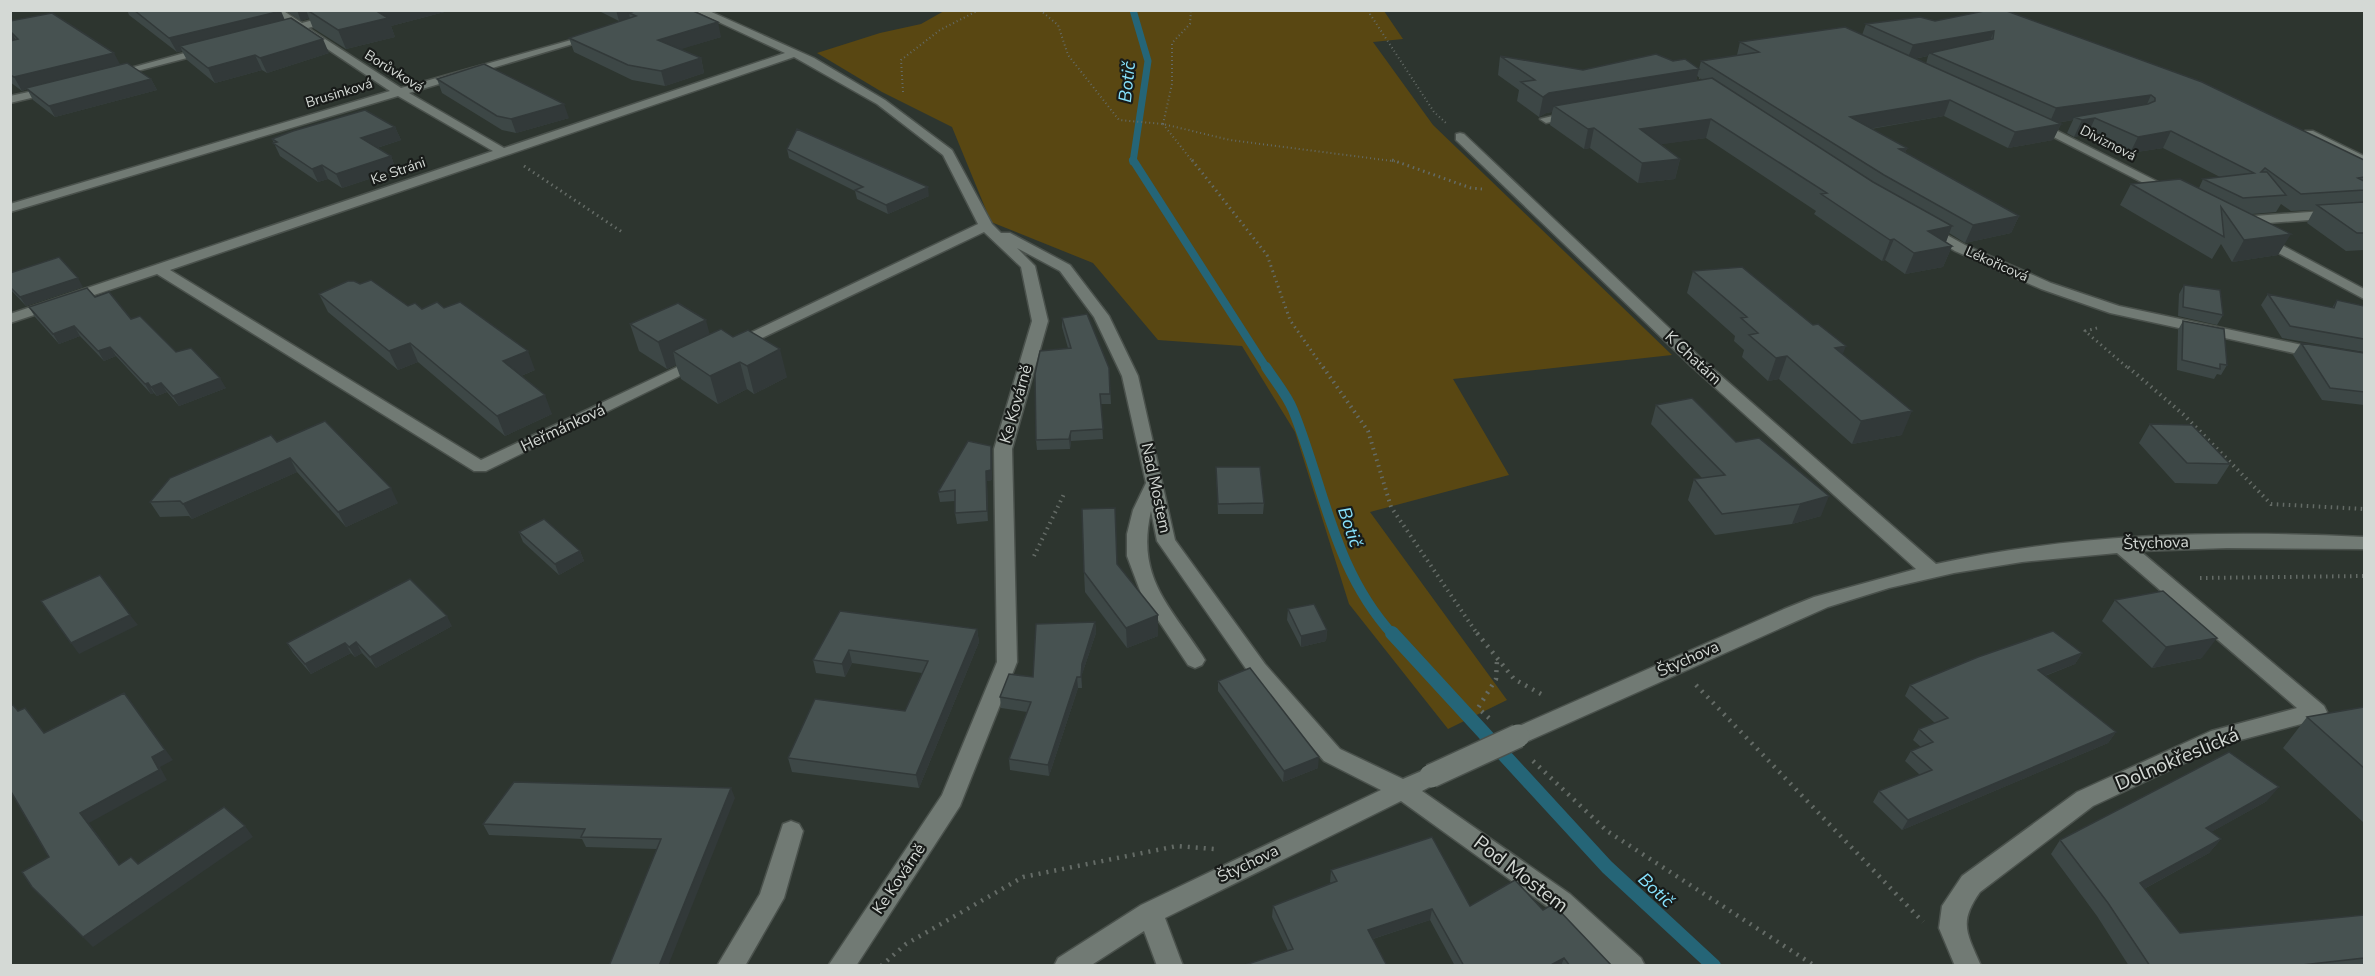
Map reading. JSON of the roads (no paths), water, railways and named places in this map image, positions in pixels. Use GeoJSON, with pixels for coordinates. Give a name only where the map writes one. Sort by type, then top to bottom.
{"type":"FeatureCollection","features":[{"type":"Feature","properties":{"kind":"street","name":"Borůvková"},"geometry":{"type":"LineString","coordinates":[[275,10],[397,91],[501,151]]}},
{"type":"Feature","properties":{"kind":"street"},"geometry":{"type":"LineString","coordinates":[[264,36],[365,10]]}},
{"type":"Feature","properties":{"kind":"street","name":"Ke Kovárně"},"geometry":{"type":"LineString","coordinates":[[698,10],[795,52],[881,102],[948,153],[986,226],[1028,266],[1040,321],[1003,449],[1007,662],[952,799],[842,966]]}},
{"type":"Feature","properties":{"kind":"street","name":"Brusinková"},"geometry":{"type":"LineString","coordinates":[[10,208],[397,91],[599,33]]}},
{"type":"Feature","properties":{"kind":"street"},"geometry":{"type":"LineString","coordinates":[[103,77],[218,47]]}},
{"type":"Feature","properties":{"kind":"street","name":"Ke Stráni"},"geometry":{"type":"LineString","coordinates":[[10,319],[795,52]]}},
{"type":"Feature","properties":{"kind":"street"},"geometry":{"type":"LineString","coordinates":[[10,100],[68,86]]}},
{"type":"Feature","properties":{"kind":"street"},"geometry":{"type":"LineString","coordinates":[[1546,119],[1590,111]]}},
{"type":"Feature","properties":{"kind":"street","name":"Diviznová"},"geometry":{"type":"LineString","coordinates":[[2028,121],[2180,196]]}},
{"type":"Feature","properties":{"kind":"street"},"geometry":{"type":"LineString","coordinates":[[2048,130],[2065,127]]}},
{"type":"Feature","properties":{"kind":"street"},"geometry":{"type":"LineString","coordinates":[[2295,127],[2364,160]]}},
{"type":"Feature","properties":{"kind":"street","name":"K Chatám"},"geometry":{"type":"LineString","coordinates":[[1460,137],[1697,363],[1932,572]]}},
{"type":"Feature","properties":{"kind":"street"},"geometry":{"type":"LineString","coordinates":[[2364,212],[2231,222],[2364,295]]}},
{"type":"Feature","properties":{"kind":"street","name":"Lékořicová"},"geometry":{"type":"LineString","coordinates":[[1911,220],[1960,248],[2014,272],[2115,310],[2321,354],[2364,359]]}},
{"type":"Feature","properties":{"kind":"street","name":"Heřmánková"},"geometry":{"type":"LineString","coordinates":[[159,269],[480,467],[986,226]]}},
{"type":"Feature","properties":{"kind":"street","name":"Nad Mostem"},"geometry":{"type":"LineString","coordinates":[[986,226],[1065,268],[1101,316],[1130,376],[1155,482],[1166,541],[1258,670],[1332,755],[1403,790]]}},
{"type":"Feature","properties":{"kind":"street"},"geometry":{"type":"LineString","coordinates":[[1155,482],[1141,508],[1134,551],[1142,580],[1195,660]]}},
{"type":"Feature","properties":{"kind":"street","name":"Štychova"},"geometry":{"type":"LineString","coordinates":[[1067,966],[1150,913],[1431,776],[1675,664],[1821,602],[1932,572],[2035,554],[2119,544],[2254,540],[2364,543]]}},
{"type":"Feature","properties":{"kind":"street","name":"Dolnokřeslická"},"geometry":{"type":"LineString","coordinates":[[1968,966],[1952,928],[1955,906],[1971,884],[2085,799],[2219,737],[2316,712],[2119,544]]}},
{"type":"Feature","properties":{"kind":"street","name":"Pod Mostem"},"geometry":{"type":"LineString","coordinates":[[1403,790],[1561,902],[1632,966]]}},
{"type":"Feature","properties":{"kind":"street"},"geometry":{"type":"LineString","coordinates":[[730,966],[771,898],[791,831]]}},
{"type":"Feature","properties":{"kind":"street"},"geometry":{"type":"LineString","coordinates":[[1150,913],[1170,966]]}},
{"type":"Feature","properties":{"kind":"waterway","name":"Botič"},"geometry":{"type":"LineString","coordinates":[[1133,10],[1148,61],[1133,160]]}},
{"type":"Feature","properties":{"kind":"waterway","name":"Botič"},"geometry":{"type":"LineString","coordinates":[[1133,160],[1267,369]]}},
{"type":"Feature","properties":{"kind":"waterway","name":"Botič"},"geometry":{"type":"LineString","coordinates":[[1266,367],[1293,410],[1343,556],[1373,610],[1393,635]]}},
{"type":"Feature","properties":{"kind":"waterway","name":"Botič"},"geometry":{"type":"LineString","coordinates":[[1392,633],[1607,867],[1714,966]]}}]}
